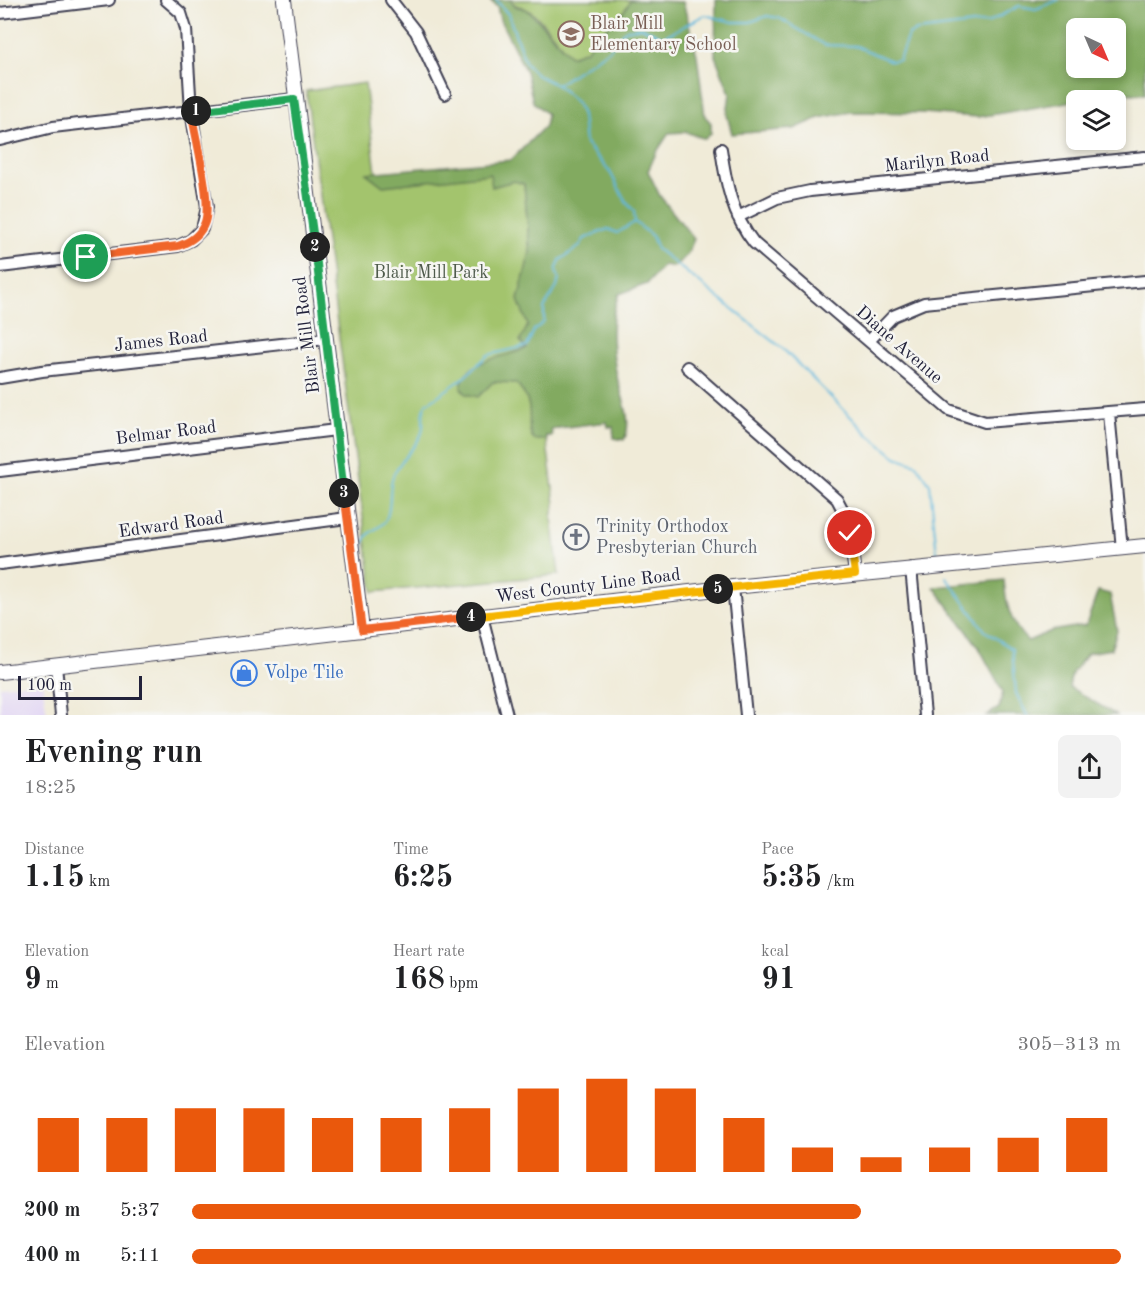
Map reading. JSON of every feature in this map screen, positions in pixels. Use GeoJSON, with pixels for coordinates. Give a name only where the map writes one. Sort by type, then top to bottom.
{"type":"FeatureCollection","features":[{"type":"Feature","properties":{"kind":"main road","name":"Blair Mill Road"},"geometry":{"type":"LineString","coordinates":[[284,0],[294,99],[362,630]]}},
{"type":"Feature","properties":{"kind":"main road","name":"West County Line Road"},"geometry":{"type":"LineString","coordinates":[[0,672],[733,587],[1145,546]]}},
{"type":"Feature","properties":{"kind":"street"},"geometry":{"type":"LineString","coordinates":[[0,13],[109,0]]}},
{"type":"Feature","properties":{"kind":"street"},"geometry":{"type":"LineString","coordinates":[[0,267],[178,246],[191,240],[202,229],[207,207],[191,111],[184,21],[176,8],[166,0]]}},
{"type":"Feature","properties":{"kind":"street"},"geometry":{"type":"LineString","coordinates":[[392,0],[416,32],[445,94]]}},
{"type":"Feature","properties":{"kind":"street"},"geometry":{"type":"LineString","coordinates":[[0,140],[53,128],[294,99]]}},
{"type":"Feature","properties":{"kind":"street","name":"Diane Avenue"},"geometry":{"type":"LineString","coordinates":[[721,149],[729,198],[754,243],[949,410],[974,420],[998,422],[1145,409]]}},
{"type":"Feature","properties":{"kind":"street","name":"Marilyn Road"},"geometry":{"type":"LineString","coordinates":[[738,217],[777,198],[810,190],[1145,157]]}},
{"type":"Feature","properties":{"kind":"street"},"geometry":{"type":"LineString","coordinates":[[869,341],[893,316],[924,303],[1145,281]]}},
{"type":"Feature","properties":{"kind":"street","name":"James Road"},"geometry":{"type":"LineString","coordinates":[[0,378],[42,371],[326,339]]}},
{"type":"Feature","properties":{"kind":"street"},"geometry":{"type":"LineString","coordinates":[[687,368],[837,499],[848,520],[855,574]]}},
{"type":"Feature","properties":{"kind":"street"},"geometry":{"type":"LineString","coordinates":[[1109,413],[1122,549]]}},
{"type":"Feature","properties":{"kind":"street","name":"Belmar Road"},"geometry":{"type":"LineString","coordinates":[[0,471],[336,430]]}},
{"type":"Feature","properties":{"kind":"street","name":"Edward Road"},"geometry":{"type":"LineString","coordinates":[[0,564],[347,518]]}},
{"type":"Feature","properties":{"kind":"street"},"geometry":{"type":"LineString","coordinates":[[911,568],[925,715]]}},
{"type":"Feature","properties":{"kind":"street"},"geometry":{"type":"LineString","coordinates":[[733,587],[747,715]]}},
{"type":"Feature","properties":{"kind":"street"},"geometry":{"type":"LineString","coordinates":[[482,616],[507,715]]}},
{"type":"Feature","properties":{"kind":"street"},"geometry":{"type":"LineString","coordinates":[[56,666],[61,715]]}},
{"type":"Feature","properties":{"kind":"shaded area"},"geometry":{"type":"Polygon","coordinates":[[[42,682],[47,715],[0,715],[0,686],[42,682]]]}},
{"type":"Feature","properties":{"kind":"green space"},"geometry":{"type":"Polygon","coordinates":[[[490,0],[510,0],[515,6],[526,9],[570,56],[587,50],[597,36],[621,14],[630,0],[683,2],[697,55],[705,116],[711,123],[711,133],[705,139],[686,132],[669,133],[648,171],[660,196],[694,239],[687,255],[674,267],[664,265],[647,284],[619,294],[613,315],[612,337],[616,371],[628,426],[624,440],[614,438],[613,427],[608,427],[607,422],[551,429],[552,436],[546,436],[546,440],[534,440],[531,434],[527,401],[516,383],[493,382],[478,397],[466,394],[461,388],[464,378],[478,365],[527,348],[520,341],[528,325],[518,300],[530,252],[524,184],[514,181],[492,187],[490,174],[383,186],[366,173],[511,160],[545,126],[547,114],[533,102],[526,72],[500,20],[497,7],[490,0]]]}},
{"type":"Feature","properties":{"kind":"green space","name":"Blair Mill Elementary School"},"geometry":{"type":"Polygon","coordinates":[[[510,0],[630,0],[621,14],[597,36],[587,50],[570,56],[538,17],[510,0]]]}},
{"type":"Feature","properties":{"kind":"green space"},"geometry":{"type":"Polygon","coordinates":[[[716,0],[1145,0],[1145,94],[1126,94],[1126,90],[1066,90],[1066,102],[978,117],[923,113],[851,112],[819,118],[794,129],[732,134],[727,115],[730,93],[715,56],[716,0]]]}},
{"type":"Feature","properties":{"kind":"green space","name":"Blair Mill Park"},"geometry":{"type":"Polygon","coordinates":[[[365,83],[376,173],[499,163],[524,184],[546,436],[555,504],[552,517],[559,575],[373,592],[306,91],[365,83]]]}},
{"type":"Feature","properties":{"kind":"green space"},"geometry":{"type":"Polygon","coordinates":[[[1004,580],[1013,621],[1028,641],[1051,631],[1086,625],[1098,591],[1110,594],[1117,631],[1111,649],[1088,653],[1072,673],[1069,687],[1116,715],[987,715],[999,708],[1003,692],[978,646],[934,587],[1004,580]]]}},
{"type":"Feature","properties":{"kind":"waterway"},"geometry":{"type":"LineString","coordinates":[[496,0],[508,14],[526,64],[537,75],[557,85],[577,103],[582,115],[585,143],[610,172],[626,202],[634,211],[635,222],[652,236],[657,249],[782,348],[869,435],[896,457],[916,464],[930,484],[937,554]]}},
{"type":"Feature","properties":{"kind":"waterway"},"geometry":{"type":"LineString","coordinates":[[557,85],[610,49],[625,30],[641,27],[663,37],[705,15],[733,22],[750,22],[767,16],[779,18],[825,45],[856,46],[891,61],[899,60],[908,35],[917,31],[989,22],[1019,6],[1036,9],[1058,0]]}},
{"type":"Feature","properties":{"kind":"waterway"},"geometry":{"type":"LineString","coordinates":[[366,590],[363,576],[363,544],[366,537],[386,520],[393,476],[421,435],[423,411],[426,404],[461,380],[488,355],[527,346],[534,330],[544,322],[544,308],[557,287],[559,278],[556,271],[560,260],[579,247],[584,239],[608,229],[617,233],[635,222]]}},
{"type":"Feature","properties":{"kind":"waterway"},"geometry":{"type":"LineString","coordinates":[[946,577],[985,631],[1012,649],[1016,693],[1027,715]]}},
{"type":"Feature","properties":{"kind":"place","name":"Blair Mill Elementary School"},"geometry":{"type":"Point","coordinates":[571,34]}},
{"type":"Feature","properties":{"kind":"place","name":"Trinity Orthodox Presbyterian Church"},"geometry":{"type":"Point","coordinates":[576,537]}},
{"type":"Feature","properties":{"kind":"place","name":"Volpe Tile"},"geometry":{"type":"Point","coordinates":[244,673]}},
{"type":"Feature","properties":{"kind":"route"},"geometry":{"type":"LineString","coordinates":[[86,257],[178,246],[191,240],[202,229],[207,207],[191,111],[294,99],[362,630],[855,574],[850,533]]}}]}
